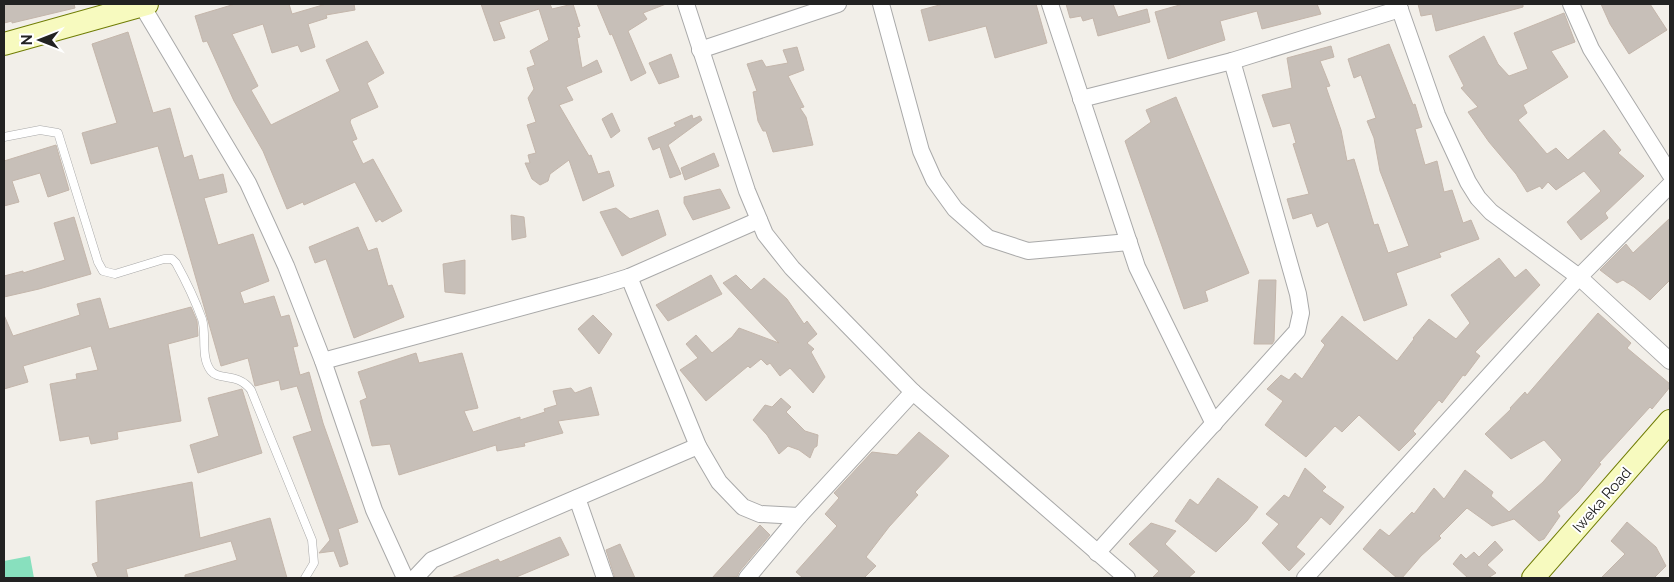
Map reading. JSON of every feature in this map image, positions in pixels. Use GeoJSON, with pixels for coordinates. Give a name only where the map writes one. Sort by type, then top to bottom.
{"type":"FeatureCollection","features":[{"type":"Feature","properties":{"kind":"main road"},"geometry":{"type":"LineString","coordinates":[[4,44],[143,4]]}},
{"type":"Feature","properties":{"kind":"main road","name":"Iweka Road"},"geometry":{"type":"LineString","coordinates":[[1534,578],[1670,421]]}},
{"type":"Feature","properties":{"kind":"street"},"geometry":{"type":"LineString","coordinates":[[143,4],[248,184],[286,266],[323,361],[374,510],[405,578]]}},
{"type":"Feature","properties":{"kind":"street"},"geometry":{"type":"LineString","coordinates":[[686,4],[700,50],[764,234],[792,268],[913,392],[1128,578]]}},
{"type":"Feature","properties":{"kind":"street"},"geometry":{"type":"LineString","coordinates":[[700,50],[838,4]]}},
{"type":"Feature","properties":{"kind":"street"},"geometry":{"type":"LineString","coordinates":[[881,4],[921,151],[934,180],[955,209],[988,238],[1028,251],[1128,242]]}},
{"type":"Feature","properties":{"kind":"street"},"geometry":{"type":"LineString","coordinates":[[1050,4],[1137,267],[1214,424]]}},
{"type":"Feature","properties":{"kind":"street"},"geometry":{"type":"LineString","coordinates":[[1570,4],[1591,49],[1670,174]]}},
{"type":"Feature","properties":{"kind":"street"},"geometry":{"type":"LineString","coordinates":[[1081,99],[1232,61],[1399,6],[1437,115],[1468,182],[1491,212],[1579,277],[1670,361]]}},
{"type":"Feature","properties":{"kind":"street"},"geometry":{"type":"LineString","coordinates":[[1098,553],[1297,331],[1301,313],[1298,294],[1232,61]]}},
{"type":"Feature","properties":{"kind":"street"},"geometry":{"type":"LineString","coordinates":[[1305,578],[1579,277],[1670,185]]}},
{"type":"Feature","properties":{"kind":"street"},"geometry":{"type":"LineString","coordinates":[[323,361],[629,277],[759,220]]}},
{"type":"Feature","properties":{"kind":"street"},"geometry":{"type":"LineString","coordinates":[[629,277],[698,446],[719,482],[743,507],[760,514],[799,516]]}},
{"type":"Feature","properties":{"kind":"street"},"geometry":{"type":"LineString","coordinates":[[747,578],[799,516],[913,392]]}},
{"type":"Feature","properties":{"kind":"street"},"geometry":{"type":"LineString","coordinates":[[414,578],[432,560],[698,446]]}},
{"type":"Feature","properties":{"kind":"street"},"geometry":{"type":"LineString","coordinates":[[577,498],[605,578]]}},
{"type":"Feature","properties":{"kind":"lane"},"geometry":{"type":"LineString","coordinates":[[4,137],[40,130],[58,133],[98,262],[103,271],[114,274],[172,259],[176,263],[202,320],[206,357],[212,372],[219,376],[241,380],[251,390],[312,540],[314,563],[305,578]]}},
{"type":"Feature","properties":{"kind":"green space"},"geometry":{"type":"Polygon","coordinates":[[[30,556],[34,578],[4,578],[4,561],[30,556]]]}},
{"type":"Feature","properties":{"kind":"building"},"geometry":{"type":"Polygon","coordinates":[[[4,4],[74,4],[75,8],[12,23],[12,21],[4,23],[4,4]]]}},
{"type":"Feature","properties":{"kind":"building"},"geometry":{"type":"Polygon","coordinates":[[[235,4],[289,4],[292,14],[326,4],[354,4],[355,10],[326,15],[327,18],[308,24],[315,47],[301,52],[298,45],[272,53],[263,24],[232,34],[258,86],[251,90],[271,125],[340,91],[326,60],[367,41],[384,73],[367,83],[378,107],[351,119],[350,122],[357,139],[352,141],[363,164],[373,159],[402,211],[382,222],[380,219],[376,222],[355,182],[304,205],[303,202],[287,209],[263,151],[234,101],[207,41],[203,42],[195,16],[235,4]]]}},
{"type":"Feature","properties":{"kind":"building"},"geometry":{"type":"Polygon","coordinates":[[[481,4],[550,4],[552,9],[573,4],[580,26],[577,27],[580,37],[577,38],[582,68],[597,60],[602,72],[566,87],[573,100],[559,105],[589,156],[591,155],[598,174],[609,171],[614,186],[583,201],[569,160],[550,174],[548,181],[540,185],[532,179],[525,163],[530,163],[528,155],[536,153],[527,125],[536,122],[528,98],[534,89],[527,68],[535,65],[530,51],[549,40],[539,9],[499,22],[505,38],[494,41],[481,4]]]}},
{"type":"Feature","properties":{"kind":"building"},"geometry":{"type":"Polygon","coordinates":[[[597,4],[666,4],[643,13],[647,19],[628,31],[646,73],[631,81],[612,34],[610,35],[597,4]]]}},
{"type":"Feature","properties":{"kind":"building"},"geometry":{"type":"Polygon","coordinates":[[[943,4],[1036,4],[1047,43],[995,58],[986,26],[929,41],[921,10],[943,4]]]}},
{"type":"Feature","properties":{"kind":"building"},"geometry":{"type":"Polygon","coordinates":[[[1066,4],[1113,4],[1118,17],[1147,9],[1150,22],[1098,36],[1093,18],[1083,21],[1081,16],[1070,18],[1066,4]]]}},
{"type":"Feature","properties":{"kind":"building"},"geometry":{"type":"Polygon","coordinates":[[[1183,4],[1317,4],[1321,14],[1262,29],[1257,11],[1220,21],[1225,40],[1168,59],[1155,12],[1183,4]]]}},
{"type":"Feature","properties":{"kind":"building"},"geometry":{"type":"Polygon","coordinates":[[[1418,4],[1523,4],[1523,7],[1436,31],[1432,14],[1421,16],[1418,4]]]}},
{"type":"Feature","properties":{"kind":"building"},"geometry":{"type":"Polygon","coordinates":[[[1601,4],[1650,4],[1667,30],[1629,54],[1610,24],[1601,4]]]}},
{"type":"Feature","properties":{"kind":"building"},"geometry":{"type":"Polygon","coordinates":[[[1564,13],[1575,42],[1551,51],[1568,77],[1523,105],[1527,113],[1518,120],[1547,154],[1556,148],[1568,160],[1604,130],[1621,150],[1618,153],[1644,176],[1605,213],[1608,218],[1581,240],[1567,222],[1601,191],[1584,171],[1556,190],[1548,182],[1542,189],[1540,186],[1527,192],[1516,174],[1489,142],[1468,112],[1478,107],[1461,88],[1464,86],[1449,56],[1484,36],[1498,64],[1509,76],[1528,69],[1514,33],[1564,13]]]}},
{"type":"Feature","properties":{"kind":"building"},"geometry":{"type":"Polygon","coordinates":[[[128,32],[153,113],[170,108],[184,158],[192,155],[199,180],[223,174],[227,192],[204,198],[218,245],[253,234],[269,281],[240,292],[244,304],[274,296],[281,317],[289,315],[298,346],[293,347],[300,375],[309,372],[323,423],[358,522],[338,529],[348,564],[340,567],[334,551],[319,553],[330,540],[293,437],[312,431],[297,386],[281,390],[279,380],[255,386],[248,358],[221,366],[158,146],[91,164],[82,133],[117,123],[92,44],[128,32]]]}},
{"type":"Feature","properties":{"kind":"building"},"geometry":{"type":"Polygon","coordinates":[[[1389,44],[1413,105],[1415,104],[1422,127],[1415,129],[1425,165],[1437,161],[1444,192],[1452,190],[1463,223],[1471,220],[1479,239],[1439,253],[1441,257],[1396,273],[1407,305],[1364,321],[1328,222],[1317,227],[1312,213],[1293,219],[1287,199],[1309,194],[1293,144],[1296,143],[1290,123],[1273,127],[1262,95],[1292,88],[1287,58],[1331,46],[1334,57],[1320,61],[1330,86],[1326,87],[1341,130],[1347,161],[1354,159],[1374,225],[1378,224],[1388,253],[1409,246],[1380,171],[1374,138],[1367,121],[1376,118],[1361,75],[1354,78],[1348,59],[1389,44]]]}},
{"type":"Feature","properties":{"kind":"building"},"geometry":{"type":"Polygon","coordinates":[[[797,47],[804,70],[788,76],[804,107],[800,108],[806,117],[813,145],[773,152],[766,131],[763,131],[758,121],[753,92],[757,91],[747,64],[762,60],[766,67],[788,63],[783,50],[797,47]]]}},
{"type":"Feature","properties":{"kind":"building"},"geometry":{"type":"Polygon","coordinates":[[[671,54],[679,77],[659,84],[649,63],[671,54]]]}},
{"type":"Feature","properties":{"kind":"building"},"geometry":{"type":"Polygon","coordinates":[[[1176,97],[1249,273],[1205,291],[1208,301],[1184,309],[1125,141],[1151,122],[1146,110],[1176,97]]]}},
{"type":"Feature","properties":{"kind":"building"},"geometry":{"type":"Polygon","coordinates":[[[612,113],[620,131],[611,138],[602,119],[612,113]]]}},
{"type":"Feature","properties":{"kind":"building"},"geometry":{"type":"Polygon","coordinates":[[[692,115],[693,119],[700,116],[702,120],[668,145],[681,174],[670,178],[660,147],[653,150],[648,138],[676,126],[674,123],[692,115]]]}},
{"type":"Feature","properties":{"kind":"building"},"geometry":{"type":"Polygon","coordinates":[[[56,145],[69,190],[48,197],[40,173],[12,181],[19,202],[4,206],[4,161],[56,145]]]}},
{"type":"Feature","properties":{"kind":"building"},"geometry":{"type":"Polygon","coordinates":[[[714,153],[719,166],[685,180],[681,168],[714,153]]]}},
{"type":"Feature","properties":{"kind":"building"},"geometry":{"type":"Polygon","coordinates":[[[720,189],[730,208],[693,220],[684,203],[684,197],[720,189]]]}},
{"type":"Feature","properties":{"kind":"building"},"geometry":{"type":"Polygon","coordinates":[[[616,208],[630,219],[658,210],[666,235],[622,256],[600,212],[616,208]]]}},
{"type":"Feature","properties":{"kind":"building"},"geometry":{"type":"Polygon","coordinates":[[[511,215],[524,217],[526,237],[512,240],[511,215]]]}},
{"type":"Feature","properties":{"kind":"building"},"geometry":{"type":"Polygon","coordinates":[[[74,217],[91,274],[4,297],[4,276],[23,271],[23,273],[65,260],[54,223],[74,217]]]}},
{"type":"Feature","properties":{"kind":"building"},"geometry":{"type":"Polygon","coordinates":[[[1670,218],[1670,280],[1650,300],[1623,280],[1617,283],[1600,270],[1626,244],[1633,253],[1670,218]]]}},
{"type":"Feature","properties":{"kind":"building"},"geometry":{"type":"Polygon","coordinates":[[[358,227],[368,251],[377,248],[388,286],[392,285],[404,317],[354,338],[326,259],[315,263],[309,247],[358,227]]]}},
{"type":"Feature","properties":{"kind":"building"},"geometry":{"type":"Polygon","coordinates":[[[1499,258],[1515,278],[1526,269],[1540,285],[1475,352],[1480,356],[1465,376],[1463,375],[1442,403],[1439,400],[1413,431],[1416,434],[1399,451],[1359,415],[1342,432],[1335,426],[1306,457],[1265,425],[1283,401],[1267,389],[1281,375],[1289,380],[1295,373],[1302,379],[1325,345],[1321,341],[1342,316],[1397,361],[1429,319],[1456,339],[1470,323],[1451,295],[1499,258]]]}},
{"type":"Feature","properties":{"kind":"building"},"geometry":{"type":"Polygon","coordinates":[[[465,260],[465,294],[445,292],[443,264],[465,260]]]}},
{"type":"Feature","properties":{"kind":"building"},"geometry":{"type":"Polygon","coordinates":[[[711,275],[722,294],[668,321],[656,305],[711,275]]]}},
{"type":"Feature","properties":{"kind":"building"},"geometry":{"type":"Polygon","coordinates":[[[736,275],[751,290],[764,278],[787,299],[804,324],[807,321],[817,334],[807,343],[814,349],[811,352],[825,377],[813,393],[790,368],[780,376],[770,363],[767,365],[761,359],[750,368],[748,366],[706,401],[680,370],[698,358],[686,344],[696,335],[712,353],[732,337],[739,328],[779,343],[723,283],[736,275]]]}},
{"type":"Feature","properties":{"kind":"building"},"geometry":{"type":"Polygon","coordinates":[[[1259,280],[1276,280],[1274,341],[1272,344],[1254,344],[1259,280]]]}},
{"type":"Feature","properties":{"kind":"building"},"geometry":{"type":"Polygon","coordinates":[[[100,298],[109,329],[191,307],[197,321],[198,336],[168,344],[181,421],[117,432],[118,439],[91,444],[89,436],[60,441],[50,384],[77,379],[76,374],[98,370],[91,346],[23,366],[28,382],[4,389],[4,315],[13,336],[80,315],[77,304],[100,298]]]}},
{"type":"Feature","properties":{"kind":"building"},"geometry":{"type":"Polygon","coordinates":[[[1598,313],[1631,343],[1627,348],[1670,384],[1670,387],[1652,409],[1650,407],[1599,463],[1601,464],[1578,492],[1557,512],[1560,516],[1544,539],[1539,541],[1514,519],[1492,526],[1467,508],[1402,578],[1397,578],[1363,549],[1380,529],[1389,536],[1412,512],[1414,514],[1434,488],[1444,499],[1465,470],[1493,492],[1491,496],[1509,512],[1543,482],[1562,460],[1544,440],[1511,459],[1485,434],[1511,409],[1525,392],[1527,395],[1598,313]]]}},
{"type":"Feature","properties":{"kind":"building"},"geometry":{"type":"Polygon","coordinates":[[[593,315],[612,334],[599,354],[578,329],[593,315]]]}},
{"type":"Feature","properties":{"kind":"building"},"geometry":{"type":"Polygon","coordinates":[[[416,353],[419,363],[462,353],[478,408],[464,411],[473,432],[520,417],[520,420],[545,412],[544,409],[557,405],[553,391],[571,388],[575,393],[591,387],[599,415],[558,421],[563,433],[524,443],[525,446],[497,451],[496,445],[399,475],[390,444],[372,446],[360,401],[367,398],[358,372],[416,353]]]}},
{"type":"Feature","properties":{"kind":"building"},"geometry":{"type":"Polygon","coordinates":[[[242,389],[262,453],[198,473],[190,445],[219,436],[208,398],[242,389]]]}},
{"type":"Feature","properties":{"kind":"building"},"geometry":{"type":"Polygon","coordinates":[[[781,398],[791,407],[786,412],[805,431],[818,435],[817,446],[814,448],[810,458],[799,450],[788,446],[779,454],[767,435],[753,420],[765,405],[772,407],[781,398]]]}},
{"type":"Feature","properties":{"kind":"building"},"geometry":{"type":"Polygon","coordinates":[[[919,432],[949,456],[915,492],[918,495],[889,527],[866,557],[876,566],[864,578],[803,578],[796,572],[837,526],[825,514],[839,498],[834,493],[872,452],[897,455],[919,432]]]}},
{"type":"Feature","properties":{"kind":"building"},"geometry":{"type":"Polygon","coordinates":[[[1305,468],[1326,487],[1322,491],[1344,507],[1330,525],[1321,517],[1296,547],[1305,554],[1289,571],[1262,543],[1279,524],[1266,514],[1284,495],[1289,498],[1305,468]]]}},
{"type":"Feature","properties":{"kind":"building"},"geometry":{"type":"Polygon","coordinates":[[[1218,478],[1258,507],[1247,521],[1216,552],[1175,521],[1190,499],[1198,505],[1218,478]]]}},
{"type":"Feature","properties":{"kind":"building"},"geometry":{"type":"Polygon","coordinates":[[[192,482],[200,538],[270,518],[287,578],[185,578],[185,575],[237,560],[231,541],[126,569],[128,578],[98,578],[92,564],[98,562],[96,501],[192,482]]]}},
{"type":"Feature","properties":{"kind":"building"},"geometry":{"type":"Polygon","coordinates":[[[1627,522],[1656,547],[1666,566],[1654,578],[1601,578],[1625,554],[1611,541],[1627,522]]]}},
{"type":"Feature","properties":{"kind":"building"},"geometry":{"type":"Polygon","coordinates":[[[1151,523],[1176,531],[1165,544],[1195,572],[1188,578],[1152,578],[1159,571],[1129,544],[1151,523]]]}},
{"type":"Feature","properties":{"kind":"building"},"geometry":{"type":"Polygon","coordinates":[[[760,525],[770,535],[739,572],[737,577],[712,578],[760,525]]]}},
{"type":"Feature","properties":{"kind":"building"},"geometry":{"type":"Polygon","coordinates":[[[560,537],[569,555],[514,578],[451,578],[498,559],[500,562],[560,537]]]}},
{"type":"Feature","properties":{"kind":"building"},"geometry":{"type":"Polygon","coordinates":[[[1495,541],[1503,550],[1487,565],[1496,573],[1488,578],[1468,578],[1453,564],[1461,554],[1466,559],[1474,552],[1479,557],[1495,541]]]}},
{"type":"Feature","properties":{"kind":"building"},"geometry":{"type":"Polygon","coordinates":[[[620,544],[635,578],[615,578],[606,550],[620,544]]]}}]}
